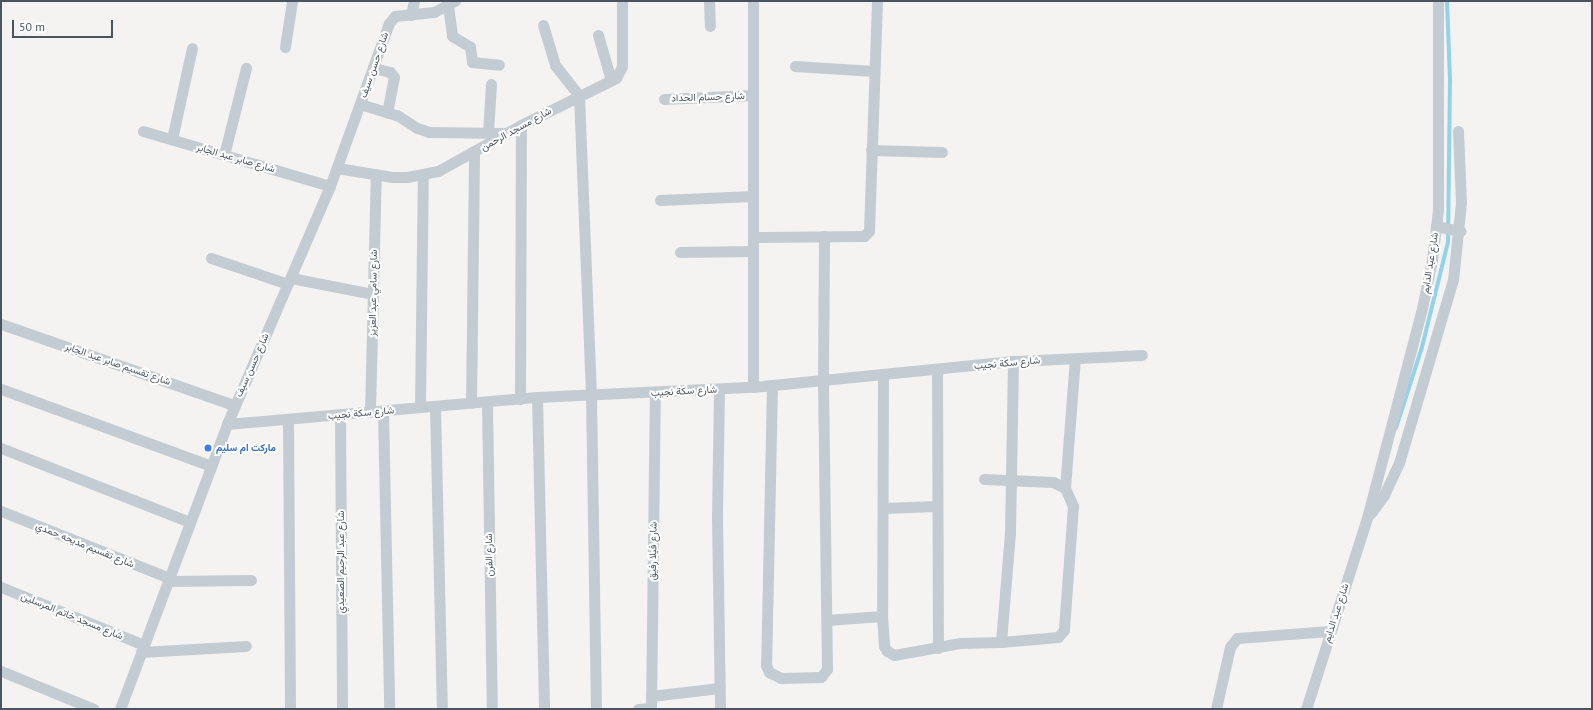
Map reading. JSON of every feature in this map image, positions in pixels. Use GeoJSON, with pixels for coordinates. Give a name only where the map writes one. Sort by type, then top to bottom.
{"type":"FeatureCollection","features":[{"type":"Feature","properties":{"kind":"street"},"geometry":{"type":"LineString","coordinates":[[285,47],[292,1]]}},
{"type":"Feature","properties":{"kind":"street"},"geometry":{"type":"LineString","coordinates":[[414,1],[411,15],[434,12],[452,3],[452,36],[470,47],[472,62],[499,65]]}},
{"type":"Feature","properties":{"kind":"street","name":"شارع مسجد الرحمن"},"geometry":{"type":"LineString","coordinates":[[337,168],[407,177],[438,171],[474,153],[521,124],[618,76],[622,66],[622,1]]}},
{"type":"Feature","properties":{"kind":"street"},"geometry":{"type":"LineString","coordinates":[[709,1],[710,26]]}},
{"type":"Feature","properties":{"kind":"street"},"geometry":{"type":"LineString","coordinates":[[753,1],[753,387]]}},
{"type":"Feature","properties":{"kind":"street"},"geometry":{"type":"LineString","coordinates":[[753,237],[864,236],[869,231],[877,1]]}},
{"type":"Feature","properties":{"kind":"street","name":"شارع عبد الدايم"},"geometry":{"type":"LineString","coordinates":[[1306,709],[1367,518],[1422,308],[1436,226],[1439,161],[1438,1]]}},
{"type":"Feature","properties":{"kind":"street","name":"شارع حسن سيف"},"geometry":{"type":"LineString","coordinates":[[120,709],[226,424],[290,281],[330,186],[389,23],[395,16],[411,15]]}},
{"type":"Feature","properties":{"kind":"street"},"geometry":{"type":"LineString","coordinates":[[543,24],[555,65],[579,96],[591,394],[596,709]]}},
{"type":"Feature","properties":{"kind":"street"},"geometry":{"type":"LineString","coordinates":[[598,35],[611,80]]}},
{"type":"Feature","properties":{"kind":"street"},"geometry":{"type":"LineString","coordinates":[[172,140],[192,48]]}},
{"type":"Feature","properties":{"kind":"street"},"geometry":{"type":"LineString","coordinates":[[795,66],[874,71]]}},
{"type":"Feature","properties":{"kind":"street"},"geometry":{"type":"LineString","coordinates":[[224,155],[246,68]]}},
{"type":"Feature","properties":{"kind":"street"},"geometry":{"type":"LineString","coordinates":[[373,68],[390,72],[394,77],[387,112]]}},
{"type":"Feature","properties":{"kind":"street"},"geometry":{"type":"LineString","coordinates":[[488,133],[491,84]]}},
{"type":"Feature","properties":{"kind":"street","name":"شارع حسام الحداد"},"geometry":{"type":"LineString","coordinates":[[664,99],[753,95]]}},
{"type":"Feature","properties":{"kind":"street"},"geometry":{"type":"LineString","coordinates":[[360,104],[402,117],[417,128],[429,132],[507,133]]}},
{"type":"Feature","properties":{"kind":"street"},"geometry":{"type":"LineString","coordinates":[[520,399],[521,124]]}},
{"type":"Feature","properties":{"kind":"street","name":"شارع صابر عبد الجابر"},"geometry":{"type":"LineString","coordinates":[[143,131],[330,186]]}},
{"type":"Feature","properties":{"kind":"street","name":"شارع عبد الدايم"},"geometry":{"type":"LineString","coordinates":[[1367,518],[1384,495],[1399,463],[1446,306],[1460,231],[1462,179],[1458,131]]}},
{"type":"Feature","properties":{"kind":"street"},"geometry":{"type":"LineString","coordinates":[[871,150],[942,152]]}},
{"type":"Feature","properties":{"kind":"street"},"geometry":{"type":"LineString","coordinates":[[472,403],[474,153]]}},
{"type":"Feature","properties":{"kind":"street","name":"شارع سامي عبد العزيز"},"geometry":{"type":"LineString","coordinates":[[370,412],[376,174]]}},
{"type":"Feature","properties":{"kind":"street"},"geometry":{"type":"LineString","coordinates":[[420,408],[423,175]]}},
{"type":"Feature","properties":{"kind":"street"},"geometry":{"type":"LineString","coordinates":[[660,200],[753,196]]}},
{"type":"Feature","properties":{"kind":"street"},"geometry":{"type":"LineString","coordinates":[[1436,226],[1460,231]]}},
{"type":"Feature","properties":{"kind":"street"},"geometry":{"type":"LineString","coordinates":[[772,385],[766,665],[769,672],[781,678],[821,677],[827,669],[823,380],[824,236]]}},
{"type":"Feature","properties":{"kind":"street"},"geometry":{"type":"LineString","coordinates":[[680,252],[753,252]]}},
{"type":"Feature","properties":{"kind":"street"},"geometry":{"type":"LineString","coordinates":[[210,258],[290,281],[373,294]]}},
{"type":"Feature","properties":{"kind":"street","name":"شارع تقسيم صابر عبد الجابر"},"geometry":{"type":"LineString","coordinates":[[1,324],[234,405]]}},
{"type":"Feature","properties":{"kind":"street","name":"شارع سكة نجيب"},"geometry":{"type":"LineString","coordinates":[[226,424],[536,397],[753,387],[1013,361],[1142,355]]}},
{"type":"Feature","properties":{"kind":"street"},"geometry":{"type":"LineString","coordinates":[[882,374],[882,616],[884,646],[891,654],[938,648],[961,643],[1001,642],[1058,637],[1064,630],[1073,506],[1065,488],[1075,358]]}},
{"type":"Feature","properties":{"kind":"street"},"geometry":{"type":"LineString","coordinates":[[1001,642],[1012,480],[1013,361]]}},
{"type":"Feature","properties":{"kind":"street"},"geometry":{"type":"LineString","coordinates":[[937,369],[938,648]]}},
{"type":"Feature","properties":{"kind":"street"},"geometry":{"type":"LineString","coordinates":[[1,389],[211,466]]}},
{"type":"Feature","properties":{"kind":"street"},"geometry":{"type":"LineString","coordinates":[[719,389],[717,517],[720,709]]}},
{"type":"Feature","properties":{"kind":"street","name":"شارع فيلا رفيق"},"geometry":{"type":"LineString","coordinates":[[651,704],[655,392]]}},
{"type":"Feature","properties":{"kind":"street"},"geometry":{"type":"LineString","coordinates":[[536,397],[544,709]]}},
{"type":"Feature","properties":{"kind":"street","name":"شارع الفرن"},"geometry":{"type":"LineString","coordinates":[[487,402],[492,709]]}},
{"type":"Feature","properties":{"kind":"street"},"geometry":{"type":"LineString","coordinates":[[435,406],[442,709]]}},
{"type":"Feature","properties":{"kind":"street"},"geometry":{"type":"LineString","coordinates":[[384,411],[389,709]]}},
{"type":"Feature","properties":{"kind":"street","name":"شارع عبد الرحيم الصعيدي"},"geometry":{"type":"LineString","coordinates":[[340,414],[342,709]]}},
{"type":"Feature","properties":{"kind":"street"},"geometry":{"type":"LineString","coordinates":[[288,419],[290,709]]}},
{"type":"Feature","properties":{"kind":"street"},"geometry":{"type":"LineString","coordinates":[[1,448],[190,522]]}},
{"type":"Feature","properties":{"kind":"street"},"geometry":{"type":"LineString","coordinates":[[984,479],[1053,482],[1065,488]]}},
{"type":"Feature","properties":{"kind":"street"},"geometry":{"type":"LineString","coordinates":[[883,508],[937,506]]}},
{"type":"Feature","properties":{"kind":"street","name":"شارع تقسيم مديحه حمدي"},"geometry":{"type":"LineString","coordinates":[[1,511],[168,580]]}},
{"type":"Feature","properties":{"kind":"street"},"geometry":{"type":"LineString","coordinates":[[168,580],[251,580]]}},
{"type":"Feature","properties":{"kind":"street","name":"شارع مسجد خاتم المرسلين"},"geometry":{"type":"LineString","coordinates":[[1,587],[142,648]]}},
{"type":"Feature","properties":{"kind":"street"},"geometry":{"type":"LineString","coordinates":[[827,620],[882,616]]}},
{"type":"Feature","properties":{"kind":"street"},"geometry":{"type":"LineString","coordinates":[[1216,709],[1230,647],[1237,638],[1330,631]]}},
{"type":"Feature","properties":{"kind":"street"},"geometry":{"type":"LineString","coordinates":[[142,648],[246,646]]}},
{"type":"Feature","properties":{"kind":"street"},"geometry":{"type":"LineString","coordinates":[[1,671],[94,709]]}},
{"type":"Feature","properties":{"kind":"street"},"geometry":{"type":"LineString","coordinates":[[638,709],[651,704],[720,688]]}},
{"type":"Feature","properties":{"kind":"waterway"},"geometry":{"type":"LineString","coordinates":[[1396,428],[1422,347],[1448,242],[1450,80],[1447,1]]}},
{"type":"Feature","properties":{"kind":"place","name":"ماركت ام سليم"},"geometry":{"type":"Point","coordinates":[208,448]}}]}
